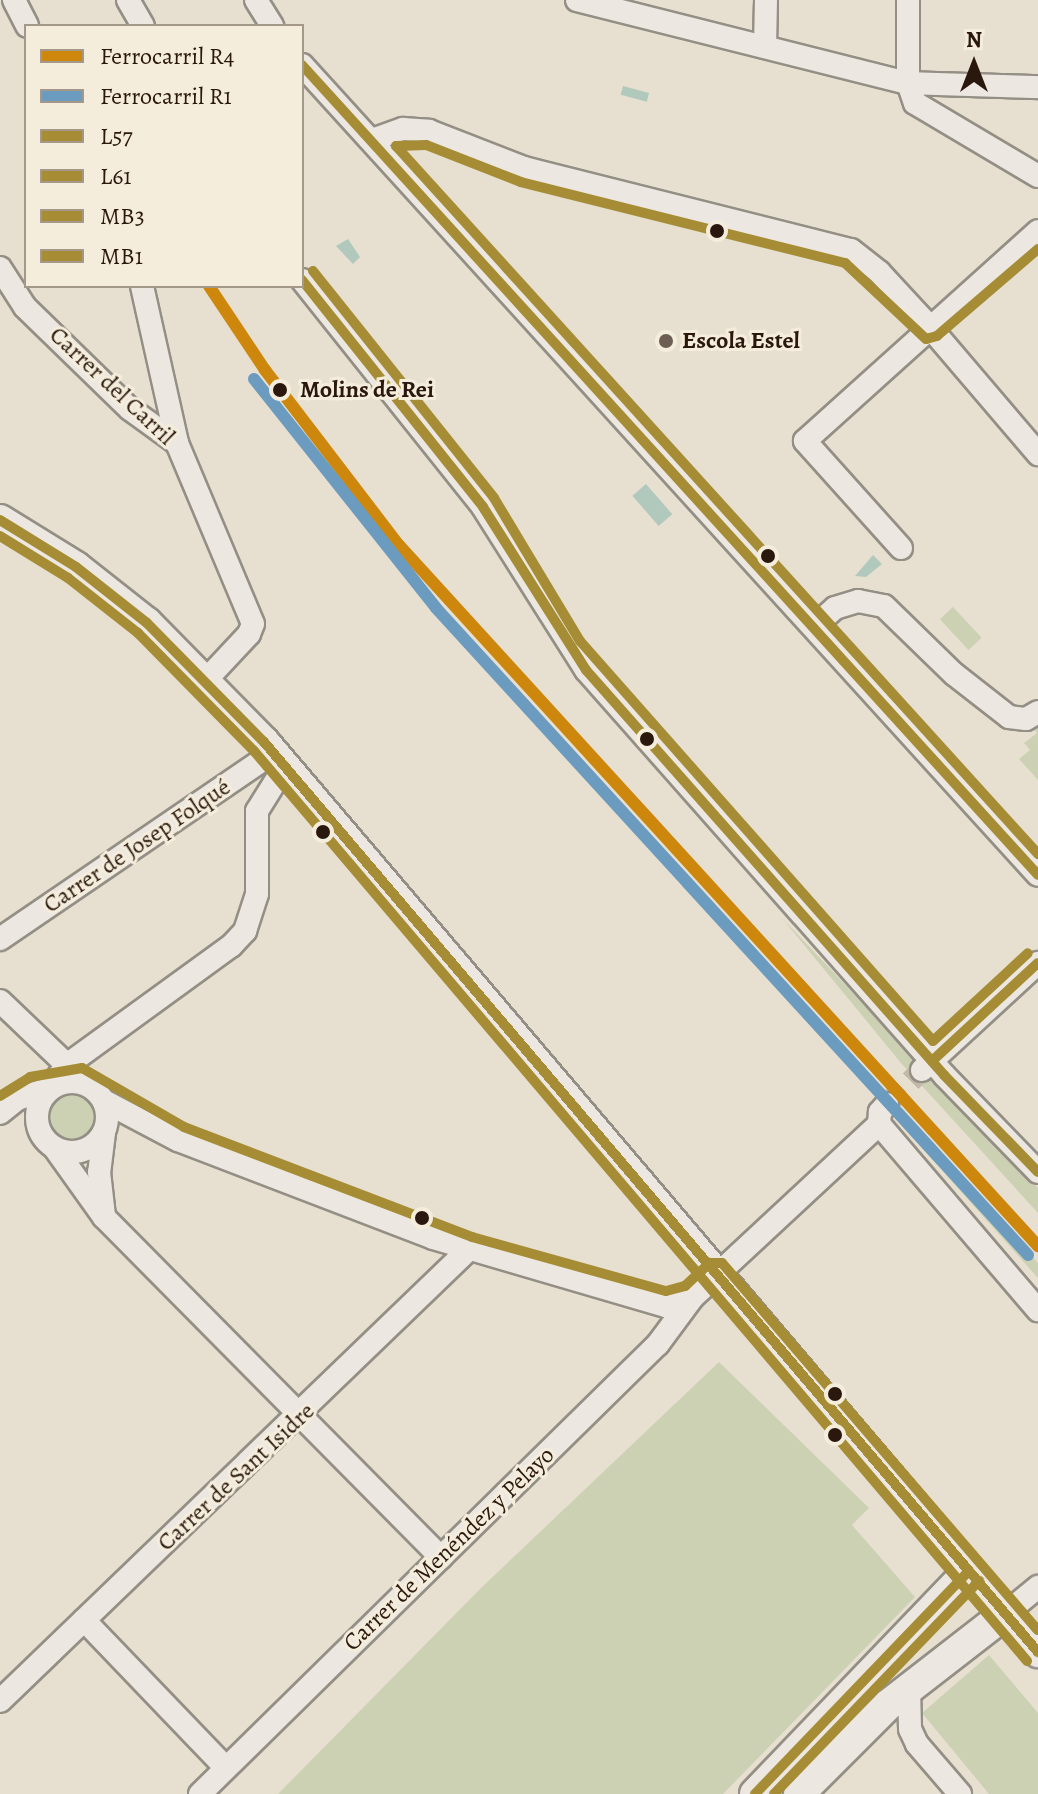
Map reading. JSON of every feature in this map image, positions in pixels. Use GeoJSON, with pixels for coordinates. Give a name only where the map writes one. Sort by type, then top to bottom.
{"type":"FeatureCollection","features":[{"type":"Feature","properties":{"kind":"main road"},"geometry":{"type":"LineString","coordinates":[[0,520],[119,600],[206,680],[279,759],[1038,1652]]}},
{"type":"Feature","properties":{"kind":"main road"},"geometry":{"type":"LineString","coordinates":[[755,1794],[969,1571]]}},
{"type":"Feature","properties":{"kind":"main road"},"geometry":{"type":"LineString","coordinates":[[799,1794],[909,1688],[1005,1614]]}},
{"type":"Feature","properties":{"kind":"street"},"geometry":{"type":"LineString","coordinates":[[14,0],[26,24]]}},
{"type":"Feature","properties":{"kind":"street"},"geometry":{"type":"LineString","coordinates":[[128,0],[142,24]]}},
{"type":"Feature","properties":{"kind":"street"},"geometry":{"type":"LineString","coordinates":[[256,0],[271,24]]}},
{"type":"Feature","properties":{"kind":"street"},"geometry":{"type":"LineString","coordinates":[[577,0],[630,7],[765,47],[908,83],[1038,87]]}},
{"type":"Feature","properties":{"kind":"street"},"geometry":{"type":"LineString","coordinates":[[765,47],[766,0]]}},
{"type":"Feature","properties":{"kind":"street"},"geometry":{"type":"LineString","coordinates":[[908,0],[908,83],[915,103],[1038,176]]}},
{"type":"Feature","properties":{"kind":"street"},"geometry":{"type":"LineString","coordinates":[[304,67],[1038,875]]}},
{"type":"Feature","properties":{"kind":"street"},"geometry":{"type":"LineString","coordinates":[[372,140],[403,129],[429,131],[524,168],[851,250],[928,325],[1038,454]]}},
{"type":"Feature","properties":{"kind":"street"},"geometry":{"type":"LineString","coordinates":[[901,548],[805,441],[928,325],[1038,231]]}},
{"type":"Feature","properties":{"kind":"street","name":"Carrer del Carril"},"geometry":{"type":"LineString","coordinates":[[0,268],[25,307],[130,409],[177,443],[253,624],[249,634],[206,680]]}},
{"type":"Feature","properties":{"kind":"street"},"geometry":{"type":"LineString","coordinates":[[304,283],[483,507],[569,649],[926,1066],[1038,1171]]}},
{"type":"Feature","properties":{"kind":"street"},"geometry":{"type":"LineString","coordinates":[[142,288],[177,443]]}},
{"type":"Feature","properties":{"kind":"street"},"geometry":{"type":"LineString","coordinates":[[815,626],[835,608],[858,601],[884,606],[954,674],[1009,717],[1026,719],[1038,712]]}},
{"type":"Feature","properties":{"kind":"street"},"geometry":{"type":"LineString","coordinates":[[49,1143],[38,1110],[67,1065],[231,946],[245,931],[257,894],[257,811],[279,759]]}},
{"type":"Feature","properties":{"kind":"street","name":"Carrer de Josep Folqué"},"geometry":{"type":"LineString","coordinates":[[0,939],[279,759]]}},
{"type":"Feature","properties":{"kind":"street"},"geometry":{"type":"LineString","coordinates":[[926,1066],[1038,963]]}},
{"type":"Feature","properties":{"kind":"street"},"geometry":{"type":"LineString","coordinates":[[0,1001],[67,1065]]}},
{"type":"Feature","properties":{"kind":"street"},"geometry":{"type":"LineString","coordinates":[[0,1115],[25,1094],[79,1082],[104,1101],[178,1140],[468,1250],[655,1305],[673,1306],[692,1298]]}},
{"type":"Feature","properties":{"kind":"street"},"geometry":{"type":"LineString","coordinates":[[104,1101],[99,1172],[104,1217]]}},
{"type":"Feature","properties":{"kind":"street","name":"Carrer de Menéndez y Pelayo"},"geometry":{"type":"LineString","coordinates":[[200,1794],[658,1344],[692,1298],[883,1114],[1038,1310]]}},
{"type":"Feature","properties":{"kind":"street"},"geometry":{"type":"LineString","coordinates":[[0,1115],[25,1119],[49,1143],[104,1217],[441,1557]]}},
{"type":"Feature","properties":{"kind":"street"},"geometry":{"type":"LineString","coordinates":[[49,1143],[87,1149],[104,1133]]}},
{"type":"Feature","properties":{"kind":"street","name":"Carrer de Sant Isidre"},"geometry":{"type":"LineString","coordinates":[[0,1701],[299,1417],[468,1250]]}},
{"type":"Feature","properties":{"kind":"street"},"geometry":{"type":"LineString","coordinates":[[1005,1614],[1038,1587]]}},
{"type":"Feature","properties":{"kind":"street"},"geometry":{"type":"LineString","coordinates":[[84,1620],[226,1768]]}},
{"type":"Feature","properties":{"kind":"street"},"geometry":{"type":"LineString","coordinates":[[909,1688],[910,1729],[917,1744],[960,1794]]}},
{"type":"Feature","properties":{"kind":"shaded area"},"geometry":{"type":"Polygon","coordinates":[[[623,86],[649,93],[647,102],[621,95],[623,86]]]}},
{"type":"Feature","properties":{"kind":"shaded area"},"geometry":{"type":"Polygon","coordinates":[[[348,239],[360,257],[353,264],[336,246],[348,239]]]}},
{"type":"Feature","properties":{"kind":"shaded area"},"geometry":{"type":"Polygon","coordinates":[[[646,484],[672,514],[659,526],[632,496],[646,484]]]}},
{"type":"Feature","properties":{"kind":"shaded area"},"geometry":{"type":"Polygon","coordinates":[[[873,555],[882,564],[866,577],[855,576],[873,555]]]}},
{"type":"Feature","properties":{"kind":"shaded area"},"geometry":{"type":"Polygon","coordinates":[[[953,607],[982,638],[968,650],[940,619],[953,607]]]}},
{"type":"Feature","properties":{"kind":"shaded area"},"geometry":{"type":"Polygon","coordinates":[[[1038,723],[1038,780],[1019,759],[1030,750],[1024,743],[1037,733],[1031,725],[1038,723]]]}},
{"type":"Feature","properties":{"kind":"shaded area"},"geometry":{"type":"Polygon","coordinates":[[[782,918],[1038,1188],[1038,1213],[901,1063],[782,918]]]}},
{"type":"Feature","properties":{"kind":"shaded area"},"geometry":{"type":"Polygon","coordinates":[[[72,1094],[89,1101],[96,1118],[89,1135],[72,1142],[55,1135],[48,1118],[55,1101],[72,1094]]]}},
{"type":"Feature","properties":{"kind":"shaded area"},"geometry":{"type":"Polygon","coordinates":[[[905,1118],[1038,1263],[1038,1278],[906,1130],[905,1118]]]}},
{"type":"Feature","properties":{"kind":"shaded area"},"geometry":{"type":"Polygon","coordinates":[[[719,1362],[869,1508],[852,1525],[915,1597],[723,1794],[278,1794],[481,1588],[719,1362]]]}},
{"type":"Feature","properties":{"kind":"shaded area"},"geometry":{"type":"Polygon","coordinates":[[[989,1655],[1038,1713],[1038,1794],[989,1794],[922,1713],[989,1655]]]}},
{"type":"Feature","properties":{"kind":"tunnel"},"geometry":{"type":"LineString","coordinates":[[887,1104],[921,1071]]}},
{"type":"Feature","properties":{"kind":"rail line","name":"R4"},"geometry":{"type":"LineString","coordinates":[[210,288],[265,370],[399,545],[1038,1246]]}},
{"type":"Feature","properties":{"kind":"rail line","name":"R1"},"geometry":{"type":"LineString","coordinates":[[254,379],[436,608],[1028,1255]]}},
{"type":"Feature","properties":{"kind":"transit line","name":"MB3"},"geometry":{"type":"LineString","coordinates":[[304,67],[1038,875]]}},
{"type":"Feature","properties":{"kind":"transit line","name":"MB1"},"geometry":{"type":"LineString","coordinates":[[1038,249],[937,336],[926,339],[845,263],[521,182],[426,145],[396,146],[1038,854]]}},
{"type":"Feature","properties":{"kind":"transit line","name":"MB1"},"geometry":{"type":"LineString","coordinates":[[313,271],[494,498],[580,641],[933,1041],[1028,953]]}},
{"type":"Feature","properties":{"kind":"transit line","name":"MB3"},"geometry":{"type":"LineString","coordinates":[[304,283],[483,507],[586,670],[944,1075],[1038,1172]]}},
{"type":"Feature","properties":{"kind":"transit line","name":"L57"},"geometry":{"type":"LineString","coordinates":[[0,520],[76,567],[147,623],[264,742],[1038,1652]]}},
{"type":"Feature","properties":{"kind":"transit line","name":"L61"},"geometry":{"type":"LineString","coordinates":[[0,536],[68,578],[138,633],[254,751],[1027,1661]]}},
{"type":"Feature","properties":{"kind":"transit line","name":"MB3"},"geometry":{"type":"LineString","coordinates":[[932,1061],[1038,963]]}},
{"type":"Feature","properties":{"kind":"transit line","name":"MB1"},"geometry":{"type":"LineString","coordinates":[[0,1096],[30,1077],[82,1068],[184,1127],[472,1237],[666,1291],[685,1286],[710,1263],[722,1263],[1038,1630]]}},
{"type":"Feature","properties":{"kind":"transit line","name":"L57"},"geometry":{"type":"LineString","coordinates":[[755,1794],[969,1571]]}},
{"type":"Feature","properties":{"kind":"transit line","name":"L61"},"geometry":{"type":"LineString","coordinates":[[774,1794],[979,1581]]}},
{"type":"Feature","properties":{"kind":"place","name":"Escola Estel"},"geometry":{"type":"Point","coordinates":[666,341]}},
{"type":"Feature","properties":{"kind":"place","name":"Molins de Rei"},"geometry":{"type":"Point","coordinates":[280,390]}}]}
